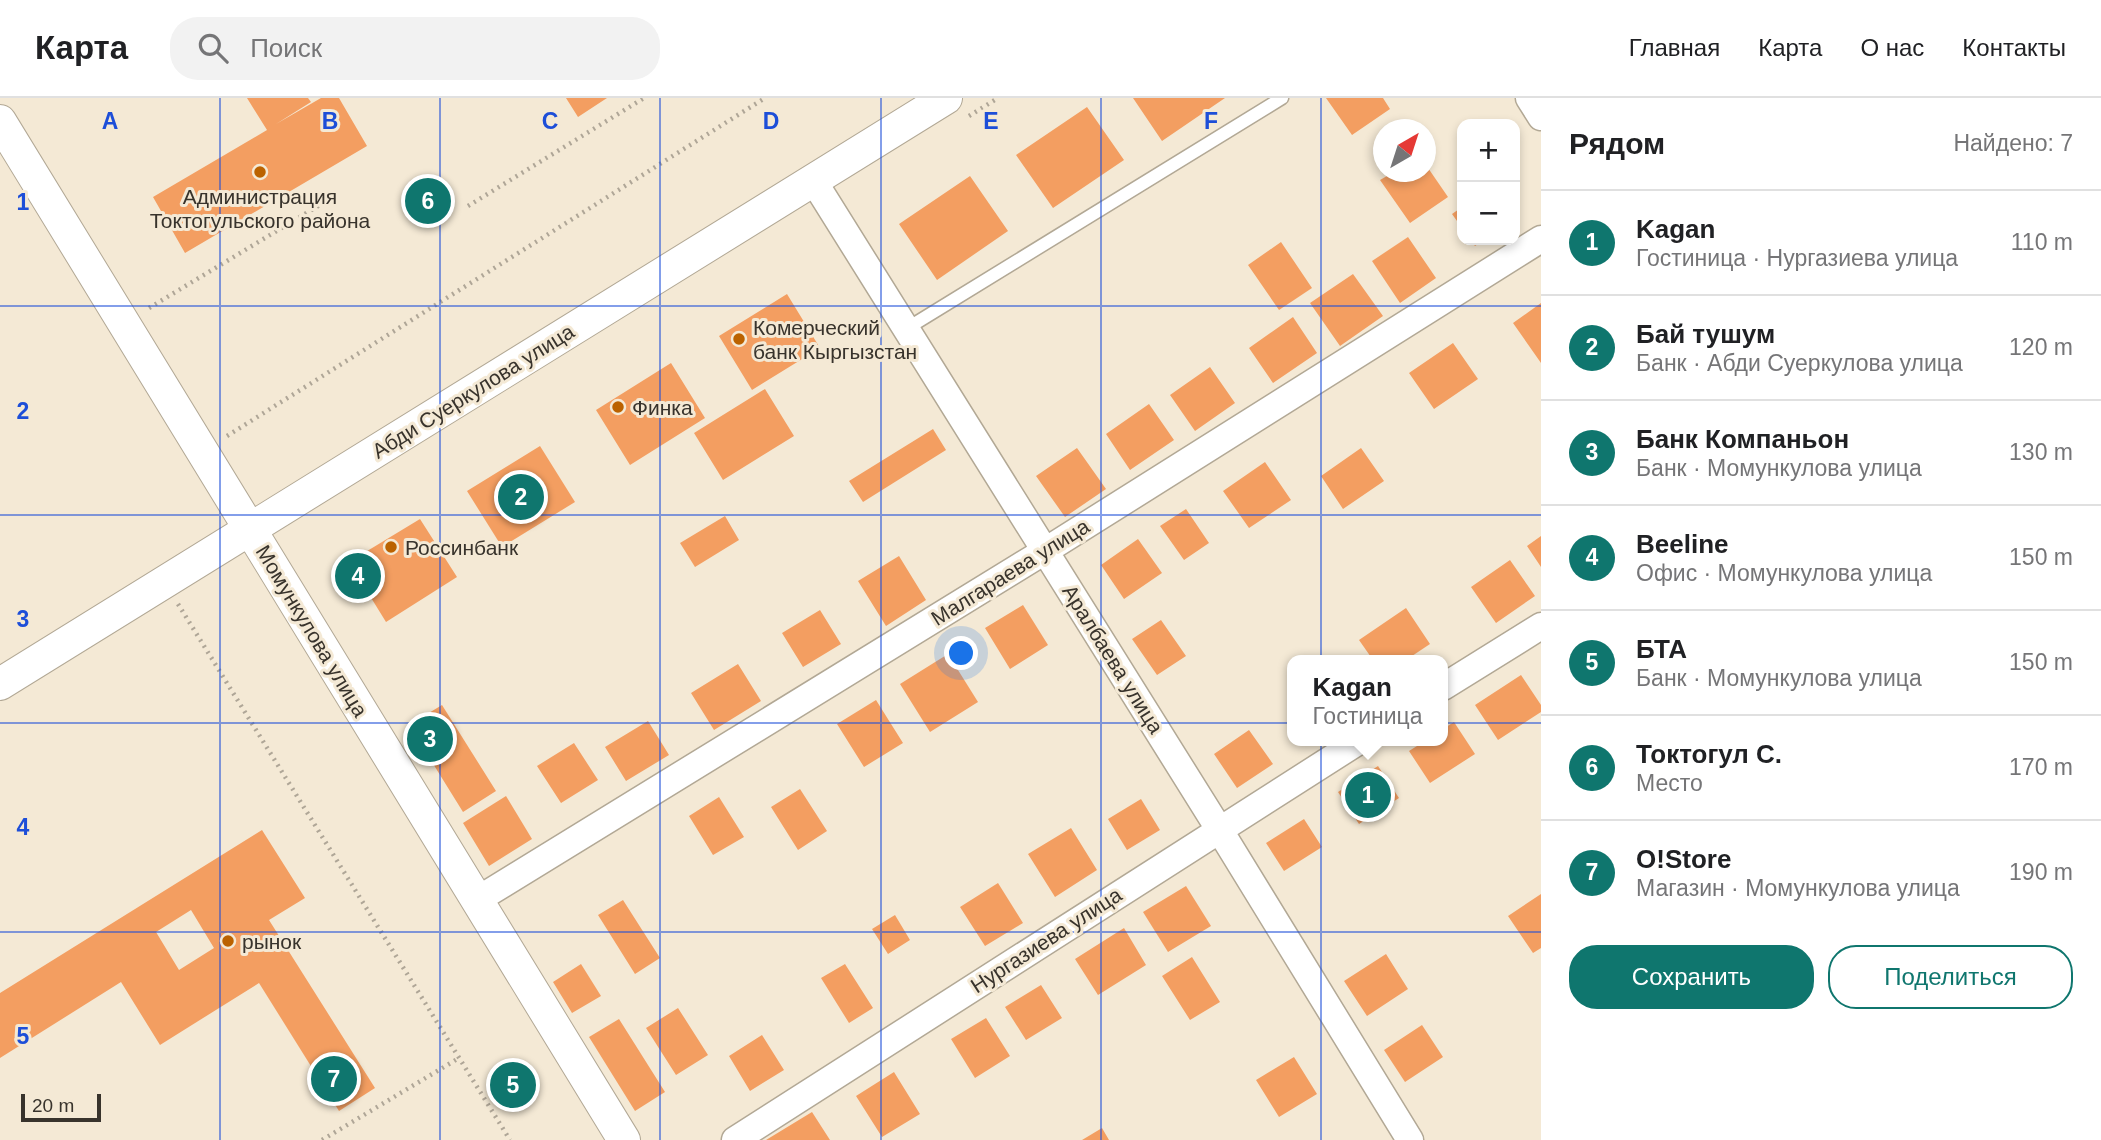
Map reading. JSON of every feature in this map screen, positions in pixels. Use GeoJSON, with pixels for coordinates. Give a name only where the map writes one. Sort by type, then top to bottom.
{"type":"FeatureCollection","features":[{"type":"Feature","properties":{"kind":"street","name":"Абди Суеркулова улица"},"geometry":{"type":"LineString","coordinates":[[0,684],[946,98]]}},
{"type":"Feature","properties":{"kind":"street"},"geometry":{"type":"LineString","coordinates":[[1529,98],[1541,117]]}},
{"type":"Feature","properties":{"kind":"street","name":"Момункулова улица"},"geometry":{"type":"LineString","coordinates":[[0,121],[624,1140]]}},
{"type":"Feature","properties":{"kind":"street","name":"Аралбаева улица"},"geometry":{"type":"LineString","coordinates":[[813,180],[1410,1140]]}},
{"type":"Feature","properties":{"kind":"street","name":"Малгараева улица"},"geometry":{"type":"LineString","coordinates":[[477,900],[1045,551],[1541,239]]}},
{"type":"Feature","properties":{"kind":"street"},"geometry":{"type":"LineString","coordinates":[[1448,684],[1541,626]]}},
{"type":"Feature","properties":{"kind":"street","name":"Нургазиева улица"},"geometry":{"type":"LineString","coordinates":[[735,1140],[1351,746]]}},
{"type":"Feature","properties":{"kind":"lane"},"geometry":{"type":"LineString","coordinates":[[906,329],[1282,98]]}},
{"type":"Feature","properties":{"kind":"path"},"geometry":{"type":"LineString","coordinates":[[468,206],[644,98]]}},
{"type":"Feature","properties":{"kind":"path"},"geometry":{"type":"LineString","coordinates":[[202,451],[765,98]]}},
{"type":"Feature","properties":{"kind":"path"},"geometry":{"type":"LineString","coordinates":[[149,308],[323,203]]}},
{"type":"Feature","properties":{"kind":"path"},"geometry":{"type":"LineString","coordinates":[[178,604],[510,1140]]}},
{"type":"Feature","properties":{"kind":"path"},"geometry":{"type":"LineString","coordinates":[[322,1140],[459,1058]]}},
{"type":"Feature","properties":{"kind":"building","name":"Администрация Токтогульского района"},"geometry":{"type":"Polygon","coordinates":[[[247,98],[308,98],[311,102],[276,124],[321,98],[339,98],[367,146],[185,253],[153,197],[267,130],[247,98]]]}},
{"type":"Feature","properties":{"kind":"building"},"geometry":{"type":"Polygon","coordinates":[[[566,98],[607,98],[578,117],[566,98]]]}},
{"type":"Feature","properties":{"kind":"building"},"geometry":{"type":"Polygon","coordinates":[[[1133,98],[1225,98],[1162,141],[1133,98]]]}},
{"type":"Feature","properties":{"kind":"building"},"geometry":{"type":"Polygon","coordinates":[[[1326,98],[1383,98],[1390,109],[1352,135],[1326,98]]]}},
{"type":"Feature","properties":{"kind":"building"},"geometry":{"type":"Polygon","coordinates":[[[1087,107],[1124,160],[1053,208],[1016,155],[1087,107]]]}},
{"type":"Feature","properties":{"kind":"building"},"geometry":{"type":"Polygon","coordinates":[[[970,176],[1008,231],[937,280],[899,224],[970,176]]]}},
{"type":"Feature","properties":{"kind":"building"},"geometry":{"type":"Polygon","coordinates":[[[1436,180],[1448,197],[1410,223],[1381,182],[1436,182],[1436,180]]]}},
{"type":"Feature","properties":{"kind":"building"},"geometry":{"type":"Polygon","coordinates":[[[1408,237],[1436,278],[1400,303],[1372,261],[1408,237]]]}},
{"type":"Feature","properties":{"kind":"building"},"geometry":{"type":"Polygon","coordinates":[[[1281,242],[1312,288],[1279,310],[1248,265],[1281,242]]]}},
{"type":"Feature","properties":{"kind":"building"},"geometry":{"type":"Polygon","coordinates":[[[1353,274],[1383,316],[1340,346],[1310,303],[1353,274]]]}},
{"type":"Feature","properties":{"kind":"building"},"geometry":{"type":"Polygon","coordinates":[[[787,294],[820,348],[752,390],[719,336],[787,294]]]}},
{"type":"Feature","properties":{"kind":"building"},"geometry":{"type":"Polygon","coordinates":[[[1541,303],[1541,363],[1513,323],[1541,303]]]}},
{"type":"Feature","properties":{"kind":"building"},"geometry":{"type":"Polygon","coordinates":[[[1293,317],[1317,353],[1273,383],[1249,348],[1293,317]]]}},
{"type":"Feature","properties":{"kind":"building"},"geometry":{"type":"Polygon","coordinates":[[[1453,343],[1478,379],[1434,409],[1409,373],[1453,343]]]}},
{"type":"Feature","properties":{"kind":"building"},"geometry":{"type":"Polygon","coordinates":[[[671,363],[705,418],[630,465],[596,410],[671,363]]]}},
{"type":"Feature","properties":{"kind":"building"},"geometry":{"type":"Polygon","coordinates":[[[1210,367],[1235,403],[1195,431],[1170,395],[1210,367]]]}},
{"type":"Feature","properties":{"kind":"building"},"geometry":{"type":"Polygon","coordinates":[[[765,389],[794,436],[723,480],[694,433],[765,389]]]}},
{"type":"Feature","properties":{"kind":"building"},"geometry":{"type":"Polygon","coordinates":[[[1149,404],[1174,440],[1130,470],[1106,434],[1149,404]]]}},
{"type":"Feature","properties":{"kind":"building"},"geometry":{"type":"Polygon","coordinates":[[[933,429],[946,450],[863,502],[849,481],[933,429]]]}},
{"type":"Feature","properties":{"kind":"building"},"geometry":{"type":"Polygon","coordinates":[[[540,446],[575,502],[502,547],[467,491],[540,446]]]}},
{"type":"Feature","properties":{"kind":"building"},"geometry":{"type":"Polygon","coordinates":[[[1077,448],[1106,489],[1065,517],[1036,476],[1077,448]]]}},
{"type":"Feature","properties":{"kind":"building"},"geometry":{"type":"Polygon","coordinates":[[[1361,448],[1384,481],[1343,509],[1321,476],[1361,448]]]}},
{"type":"Feature","properties":{"kind":"building"},"geometry":{"type":"Polygon","coordinates":[[[1265,462],[1291,500],[1249,528],[1223,491],[1265,462]]]}},
{"type":"Feature","properties":{"kind":"building"},"geometry":{"type":"Polygon","coordinates":[[[1186,509],[1209,543],[1184,560],[1160,526],[1186,509]]]}},
{"type":"Feature","properties":{"kind":"building"},"geometry":{"type":"Polygon","coordinates":[[[725,516],[739,540],[695,567],[680,543],[725,516]]]}},
{"type":"Feature","properties":{"kind":"building"},"geometry":{"type":"Polygon","coordinates":[[[420,519],[457,577],[386,622],[349,562],[420,519]]]}},
{"type":"Feature","properties":{"kind":"building"},"geometry":{"type":"Polygon","coordinates":[[[1541,536],[1541,567],[1527,546],[1541,536]]]}},
{"type":"Feature","properties":{"kind":"building"},"geometry":{"type":"Polygon","coordinates":[[[1138,539],[1162,573],[1124,599],[1101,565],[1138,539]]]}},
{"type":"Feature","properties":{"kind":"building"},"geometry":{"type":"Polygon","coordinates":[[[899,556],[926,600],[886,626],[858,581],[899,556]]]}},
{"type":"Feature","properties":{"kind":"building"},"geometry":{"type":"Polygon","coordinates":[[[1510,560],[1535,596],[1496,623],[1471,587],[1510,560]]]}},
{"type":"Feature","properties":{"kind":"building"},"geometry":{"type":"Polygon","coordinates":[[[1023,605],[1048,645],[1010,669],[985,628],[1023,605]]]}},
{"type":"Feature","properties":{"kind":"building"},"geometry":{"type":"Polygon","coordinates":[[[1406,608],[1430,644],[1414,655],[1370,655],[1359,640],[1406,608]]]}},
{"type":"Feature","properties":{"kind":"building"},"geometry":{"type":"Polygon","coordinates":[[[820,610],[841,644],[803,667],[782,633],[820,610]]]}},
{"type":"Feature","properties":{"kind":"building"},"geometry":{"type":"Polygon","coordinates":[[[1161,620],[1186,656],[1157,675],[1132,639],[1161,620]]]}},
{"type":"Feature","properties":{"kind":"building"},"geometry":{"type":"Polygon","coordinates":[[[948,654],[978,702],[930,732],[900,684],[948,654]]]}},
{"type":"Feature","properties":{"kind":"building"},"geometry":{"type":"Polygon","coordinates":[[[738,664],[761,701],[714,730],[691,693],[738,664]]]}},
{"type":"Feature","properties":{"kind":"building"},"geometry":{"type":"Polygon","coordinates":[[[1521,675],[1541,705],[1541,712],[1498,740],[1475,705],[1521,675]]]}},
{"type":"Feature","properties":{"kind":"building"},"geometry":{"type":"Polygon","coordinates":[[[876,700],[903,743],[864,767],[837,724],[876,700]]]}},
{"type":"Feature","properties":{"kind":"building"},"geometry":{"type":"Polygon","coordinates":[[[442,705],[496,791],[463,812],[409,725],[442,705]]]}},
{"type":"Feature","properties":{"kind":"building"},"geometry":{"type":"Polygon","coordinates":[[[648,721],[669,755],[626,781],[605,747],[648,721]]]}},
{"type":"Feature","properties":{"kind":"building"},"geometry":{"type":"Polygon","coordinates":[[[1454,722],[1475,754],[1430,783],[1409,751],[1417,746],[1448,746],[1448,726],[1454,722]]]}},
{"type":"Feature","properties":{"kind":"building"},"geometry":{"type":"Polygon","coordinates":[[[1249,730],[1273,764],[1237,788],[1214,754],[1249,730]]]}},
{"type":"Feature","properties":{"kind":"building"},"geometry":{"type":"Polygon","coordinates":[[[574,743],[598,780],[561,803],[537,766],[574,743]]]}},
{"type":"Feature","properties":{"kind":"building"},"geometry":{"type":"Polygon","coordinates":[[[1378,766],[1399,798],[1359,824],[1338,792],[1378,766]]]}},
{"type":"Feature","properties":{"kind":"building"},"geometry":{"type":"Polygon","coordinates":[[[800,789],[827,831],[798,850],[771,807],[800,789]]]}},
{"type":"Feature","properties":{"kind":"building"},"geometry":{"type":"Polygon","coordinates":[[[506,796],[532,839],[489,866],[463,823],[506,796]]]}},
{"type":"Feature","properties":{"kind":"building"},"geometry":{"type":"Polygon","coordinates":[[[719,797],[744,837],[713,855],[689,816],[719,797]]]}},
{"type":"Feature","properties":{"kind":"building"},"geometry":{"type":"Polygon","coordinates":[[[1141,799],[1160,830],[1127,850],[1108,819],[1141,799]]]}},
{"type":"Feature","properties":{"kind":"building"},"geometry":{"type":"Polygon","coordinates":[[[1304,819],[1322,847],[1284,871],[1266,843],[1304,819]]]}},
{"type":"Feature","properties":{"kind":"building"},"geometry":{"type":"Polygon","coordinates":[[[1071,828],[1097,870],[1055,897],[1028,854],[1071,828]]]}},
{"type":"Feature","properties":{"kind":"building"},"geometry":{"type":"Polygon","coordinates":[[[262,830],[305,898],[269,920],[375,1088],[339,1111],[259,983],[160,1045],[121,982],[0,1058],[0,993],[262,830]],[[191,910],[156,932],[179,970],[214,948],[191,910]]]}},
{"type":"Feature","properties":{"kind":"building"},"geometry":{"type":"Polygon","coordinates":[[[998,883],[1023,923],[985,946],[960,907],[998,883]]]}},
{"type":"Feature","properties":{"kind":"building"},"geometry":{"type":"Polygon","coordinates":[[[1186,886],[1211,926],[1168,952],[1143,912],[1186,886]]]}},
{"type":"Feature","properties":{"kind":"building"},"geometry":{"type":"Polygon","coordinates":[[[1541,894],[1541,948],[1533,953],[1508,916],[1541,894]]]}},
{"type":"Feature","properties":{"kind":"building"},"geometry":{"type":"Polygon","coordinates":[[[623,900],[660,958],[635,974],[598,915],[623,900]]]}},
{"type":"Feature","properties":{"kind":"building"},"geometry":{"type":"Polygon","coordinates":[[[895,915],[910,940],[888,954],[872,929],[895,915]]]}},
{"type":"Feature","properties":{"kind":"building"},"geometry":{"type":"Polygon","coordinates":[[[1124,928],[1146,965],[1098,995],[1075,959],[1124,928]]]}},
{"type":"Feature","properties":{"kind":"building"},"geometry":{"type":"Polygon","coordinates":[[[1386,954],[1408,989],[1367,1016],[1344,981],[1386,954]]]}},
{"type":"Feature","properties":{"kind":"building"},"geometry":{"type":"Polygon","coordinates":[[[1192,957],[1220,1002],[1190,1020],[1162,976],[1192,957]]]}},
{"type":"Feature","properties":{"kind":"building"},"geometry":{"type":"Polygon","coordinates":[[[581,964],[601,996],[572,1013],[553,982],[581,964]]]}},
{"type":"Feature","properties":{"kind":"building"},"geometry":{"type":"Polygon","coordinates":[[[845,964],[873,1008],[849,1023],[821,978],[845,964]]]}},
{"type":"Feature","properties":{"kind":"building"},"geometry":{"type":"Polygon","coordinates":[[[1041,985],[1062,1018],[1026,1040],[1005,1007],[1041,985]]]}},
{"type":"Feature","properties":{"kind":"building"},"geometry":{"type":"Polygon","coordinates":[[[678,1008],[708,1055],[676,1075],[646,1028],[678,1008]]]}},
{"type":"Feature","properties":{"kind":"building"},"geometry":{"type":"Polygon","coordinates":[[[986,1018],[1010,1056],[975,1078],[951,1039],[986,1018]]]}},
{"type":"Feature","properties":{"kind":"building"},"geometry":{"type":"Polygon","coordinates":[[[619,1019],[665,1092],[635,1111],[589,1037],[619,1019]]]}},
{"type":"Feature","properties":{"kind":"building"},"geometry":{"type":"Polygon","coordinates":[[[1422,1025],[1443,1057],[1405,1082],[1384,1050],[1422,1025]]]}},
{"type":"Feature","properties":{"kind":"building"},"geometry":{"type":"Polygon","coordinates":[[[762,1035],[784,1070],[750,1091],[729,1056],[762,1035]]]}},
{"type":"Feature","properties":{"kind":"building"},"geometry":{"type":"Polygon","coordinates":[[[1294,1057],[1317,1094],[1279,1117],[1256,1080],[1294,1057]]]}},
{"type":"Feature","properties":{"kind":"building"},"geometry":{"type":"Polygon","coordinates":[[[894,1072],[920,1114],[882,1137],[856,1096],[894,1072]]]}},
{"type":"Feature","properties":{"kind":"building"},"geometry":{"type":"Polygon","coordinates":[[[812,1112],[830,1140],[766,1140],[812,1112]]]}},
{"type":"Feature","properties":{"kind":"building"},"geometry":{"type":"Polygon","coordinates":[[[1102,1128],[1109,1140],[1082,1140],[1102,1128]]]}},
{"type":"Feature","properties":{"kind":"place","name":"Администрация Токтогульского района"},"geometry":{"type":"Point","coordinates":[260,172]}},
{"type":"Feature","properties":{"kind":"place","name":"Токтогул С."},"geometry":{"type":"Point","coordinates":[428,201]}},
{"type":"Feature","properties":{"kind":"place","name":"Комерческий банк Кыргызстан"},"geometry":{"type":"Point","coordinates":[739,339]}},
{"type":"Feature","properties":{"kind":"place","name":"Финка"},"geometry":{"type":"Point","coordinates":[618,407]}},
{"type":"Feature","properties":{"kind":"place","name":"Бай тушум"},"geometry":{"type":"Point","coordinates":[521,497]}},
{"type":"Feature","properties":{"kind":"place","name":"Россинбанк"},"geometry":{"type":"Point","coordinates":[391,547]}},
{"type":"Feature","properties":{"kind":"place","name":"Beeline"},"geometry":{"type":"Point","coordinates":[358,576]}},
{"type":"Feature","properties":{"kind":"place","name":"Банк Компаньон"},"geometry":{"type":"Point","coordinates":[430,739]}},
{"type":"Feature","properties":{"kind":"place","name":"Kagan"},"geometry":{"type":"Point","coordinates":[1368,795]}},
{"type":"Feature","properties":{"kind":"place","name":"рынок"},"geometry":{"type":"Point","coordinates":[228,941]}},
{"type":"Feature","properties":{"kind":"place","name":"O!Store"},"geometry":{"type":"Point","coordinates":[334,1079]}},
{"type":"Feature","properties":{"kind":"place","name":"БТА"},"geometry":{"type":"Point","coordinates":[513,1085]}}]}
